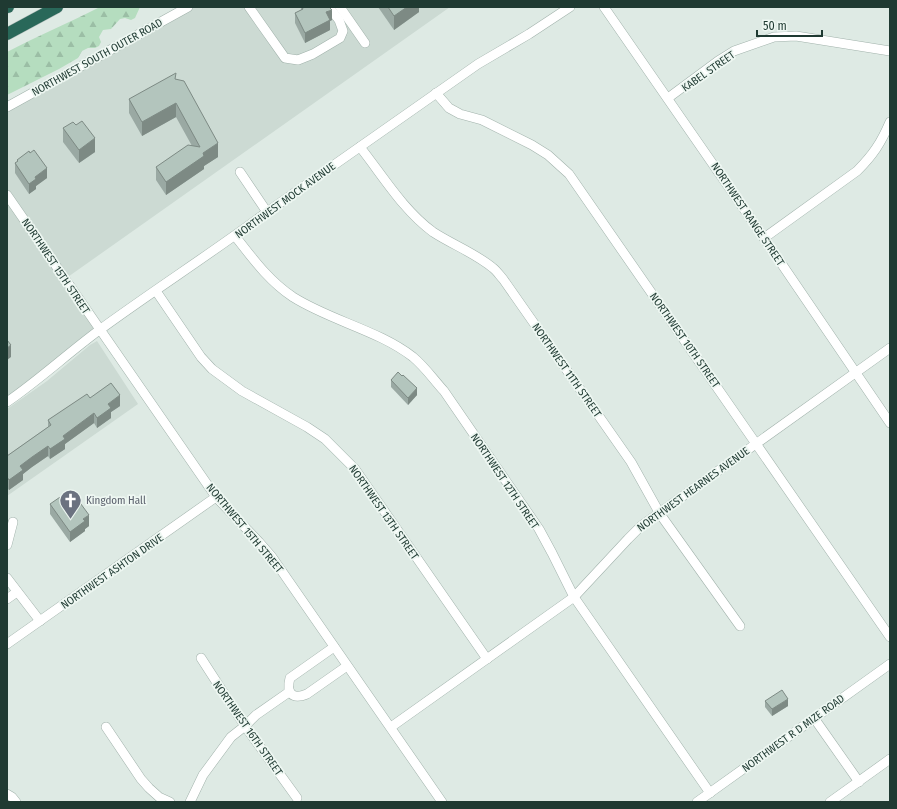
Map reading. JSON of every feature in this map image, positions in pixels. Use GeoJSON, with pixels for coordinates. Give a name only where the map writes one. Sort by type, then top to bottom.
{"type":"FeatureCollection","features":[{"type":"Feature","properties":{"kind":"highway"},"geometry":{"type":"LineString","coordinates":[[7,34],[57,7]]}},
{"type":"Feature","properties":{"kind":"street","name":"NORTHWEST SOUTH OUTER ROAD"},"geometry":{"type":"LineString","coordinates":[[7,107],[188,7]]}},
{"type":"Feature","properties":{"kind":"street"},"geometry":{"type":"LineString","coordinates":[[249,7],[284,58],[298,60],[313,54],[340,38],[343,31],[339,20],[329,7]]}},
{"type":"Feature","properties":{"kind":"street"},"geometry":{"type":"LineString","coordinates":[[340,7],[365,43]]}},
{"type":"Feature","properties":{"kind":"street","name":"NORTHWEST MOCK AVENUE"},"geometry":{"type":"LineString","coordinates":[[7,402],[42,377],[77,347],[100,330],[235,236],[360,146],[478,64],[529,34],[570,7]]}},
{"type":"Feature","properties":{"kind":"street","name":"NORTHWEST RANGE STREET"},"geometry":{"type":"LineString","coordinates":[[604,7],[890,423]]}},
{"type":"Feature","properties":{"kind":"street","name":"KABEL STREET"},"geometry":{"type":"LineString","coordinates":[[668,98],[718,60],[752,44],[774,37],[796,36],[890,51]]}},
{"type":"Feature","properties":{"kind":"street","name":"NORTHWEST 10TH STREET"},"geometry":{"type":"LineString","coordinates":[[436,93],[449,108],[460,114],[482,120],[532,145],[548,155],[569,174],[890,637]]}},
{"type":"Feature","properties":{"kind":"street"},"geometry":{"type":"LineString","coordinates":[[764,238],[857,171],[870,158],[881,142],[890,122]]}},
{"type":"Feature","properties":{"kind":"street","name":"NORTHWEST 11TH STREET"},"geometry":{"type":"LineString","coordinates":[[360,146],[404,205],[415,217],[434,232],[466,250],[494,269],[504,279],[631,462],[660,514],[740,626]]}},
{"type":"Feature","properties":{"kind":"street"},"geometry":{"type":"LineString","coordinates":[[240,172],[267,212]]}},
{"type":"Feature","properties":{"kind":"street","name":"NORTHWEST 15TH STREET"},"geometry":{"type":"LineString","coordinates":[[7,195],[216,497],[259,542],[272,558],[442,802]]}},
{"type":"Feature","properties":{"kind":"street","name":"NORTHWEST 12TH STREET"},"geometry":{"type":"LineString","coordinates":[[235,236],[260,269],[274,283],[293,297],[314,309],[397,347],[418,361],[444,391],[539,529],[574,597],[710,793]]}},
{"type":"Feature","properties":{"kind":"street","name":"NORTHWEST 13TH STREET"},"geometry":{"type":"LineString","coordinates":[[156,291],[201,356],[212,369],[242,391],[325,439],[355,468],[487,659]]}},
{"type":"Feature","properties":{"kind":"street","name":"NORTHWEST HEARNES AVENUE"},"geometry":{"type":"LineString","coordinates":[[391,727],[574,597],[642,526],[890,348]]}},
{"type":"Feature","properties":{"kind":"street","name":"NORTHWEST ASHTON DRIVE"},"geometry":{"type":"LineString","coordinates":[[7,644],[216,497]]}},
{"type":"Feature","properties":{"kind":"street"},"geometry":{"type":"LineString","coordinates":[[7,545],[13,522]]}},
{"type":"Feature","properties":{"kind":"street"},"geometry":{"type":"LineString","coordinates":[[7,578],[40,621]]}},
{"type":"Feature","properties":{"kind":"street"},"geometry":{"type":"LineString","coordinates":[[7,599],[17,592]]}},
{"type":"Feature","properties":{"kind":"street"},"geometry":{"type":"LineString","coordinates":[[289,692],[288,688],[290,678],[334,647]]}},
{"type":"Feature","properties":{"kind":"street","name":"NORTHWEST 16TH STREET"},"geometry":{"type":"LineString","coordinates":[[201,658],[245,726],[297,798]]}},
{"type":"Feature","properties":{"kind":"street","name":"NORTHWEST R D MIZE ROAD"},"geometry":{"type":"LineString","coordinates":[[697,802],[890,664]]}},
{"type":"Feature","properties":{"kind":"street"},"geometry":{"type":"LineString","coordinates":[[289,692],[294,695],[302,696],[307,694],[347,666]]}},
{"type":"Feature","properties":{"kind":"street"},"geometry":{"type":"LineString","coordinates":[[190,802],[193,793],[203,775],[232,737],[256,715],[289,692]]}},
{"type":"Feature","properties":{"kind":"street"},"geometry":{"type":"LineString","coordinates":[[814,718],[859,782]]}},
{"type":"Feature","properties":{"kind":"street"},"geometry":{"type":"LineString","coordinates":[[106,727],[141,780],[154,792],[170,802]]}},
{"type":"Feature","properties":{"kind":"street"},"geometry":{"type":"LineString","coordinates":[[830,802],[890,759]]}},
{"type":"Feature","properties":{"kind":"street"},"geometry":{"type":"LineString","coordinates":[[7,794],[12,796],[16,802]]}},
{"type":"Feature","properties":{"kind":"shaded area"},"geometry":{"type":"Polygon","coordinates":[[[188,7],[450,7],[65,279],[100,330],[7,402],[7,107],[188,7]]]}},
{"type":"Feature","properties":{"kind":"shaded area"},"geometry":{"type":"Polygon","coordinates":[[[97,341],[138,404],[7,496],[7,409],[47,381],[90,345],[97,341]]]}},
{"type":"Feature","properties":{"kind":"green space"},"geometry":{"type":"Polygon","coordinates":[[[100,7],[140,7],[135,18],[131,20],[125,18],[120,19],[111,29],[103,30],[99,37],[101,42],[99,46],[82,51],[78,58],[7,95],[7,52],[100,7]]]}},
{"type":"Feature","properties":{"kind":"building"},"geometry":{"type":"Polygon","coordinates":[[[302,7],[329,7],[332,10],[326,12],[330,20],[305,33],[295,13],[303,9],[302,7]]]}},
{"type":"Feature","properties":{"kind":"building"},"geometry":{"type":"Polygon","coordinates":[[[388,7],[407,7],[394,16],[388,7]]]}},
{"type":"Feature","properties":{"kind":"building"},"geometry":{"type":"Polygon","coordinates":[[[176,73],[175,79],[184,81],[218,143],[203,153],[204,156],[166,182],[156,167],[188,145],[200,147],[176,103],[142,122],[129,99],[176,73]]]}},
{"type":"Feature","properties":{"kind":"building"},"geometry":{"type":"Polygon","coordinates":[[[82,121],[95,138],[79,150],[63,128],[73,122],[76,125],[82,121]]]}},
{"type":"Feature","properties":{"kind":"building"},"geometry":{"type":"Polygon","coordinates":[[[34,150],[47,168],[35,177],[36,179],[29,184],[15,163],[29,151],[30,153],[34,150]]]}},
{"type":"Feature","properties":{"kind":"building"},"geometry":{"type":"Polygon","coordinates":[[[7,340],[11,345],[7,348],[7,340]]]}},
{"type":"Feature","properties":{"kind":"building"},"geometry":{"type":"Polygon","coordinates":[[[398,372],[417,388],[408,398],[391,380],[398,372]]]}},
{"type":"Feature","properties":{"kind":"building"},"geometry":{"type":"Polygon","coordinates":[[[111,383],[120,395],[108,404],[111,408],[97,418],[94,413],[63,436],[65,439],[50,449],[48,446],[20,466],[23,470],[9,480],[7,477],[7,456],[51,425],[48,420],[87,394],[90,398],[111,383]]]}},
{"type":"Feature","properties":{"kind":"building"},"geometry":{"type":"Polygon","coordinates":[[[66,493],[73,503],[78,500],[89,515],[83,519],[85,521],[70,532],[50,504],[66,493]]]}},
{"type":"Feature","properties":{"kind":"building"},"geometry":{"type":"Polygon","coordinates":[[[782,690],[788,699],[772,709],[765,701],[782,690]]]}},
{"type":"Feature","properties":{"kind":"place","name":"Kingdom Hall"},"geometry":{"type":"Point","coordinates":[70,520]}}]}
